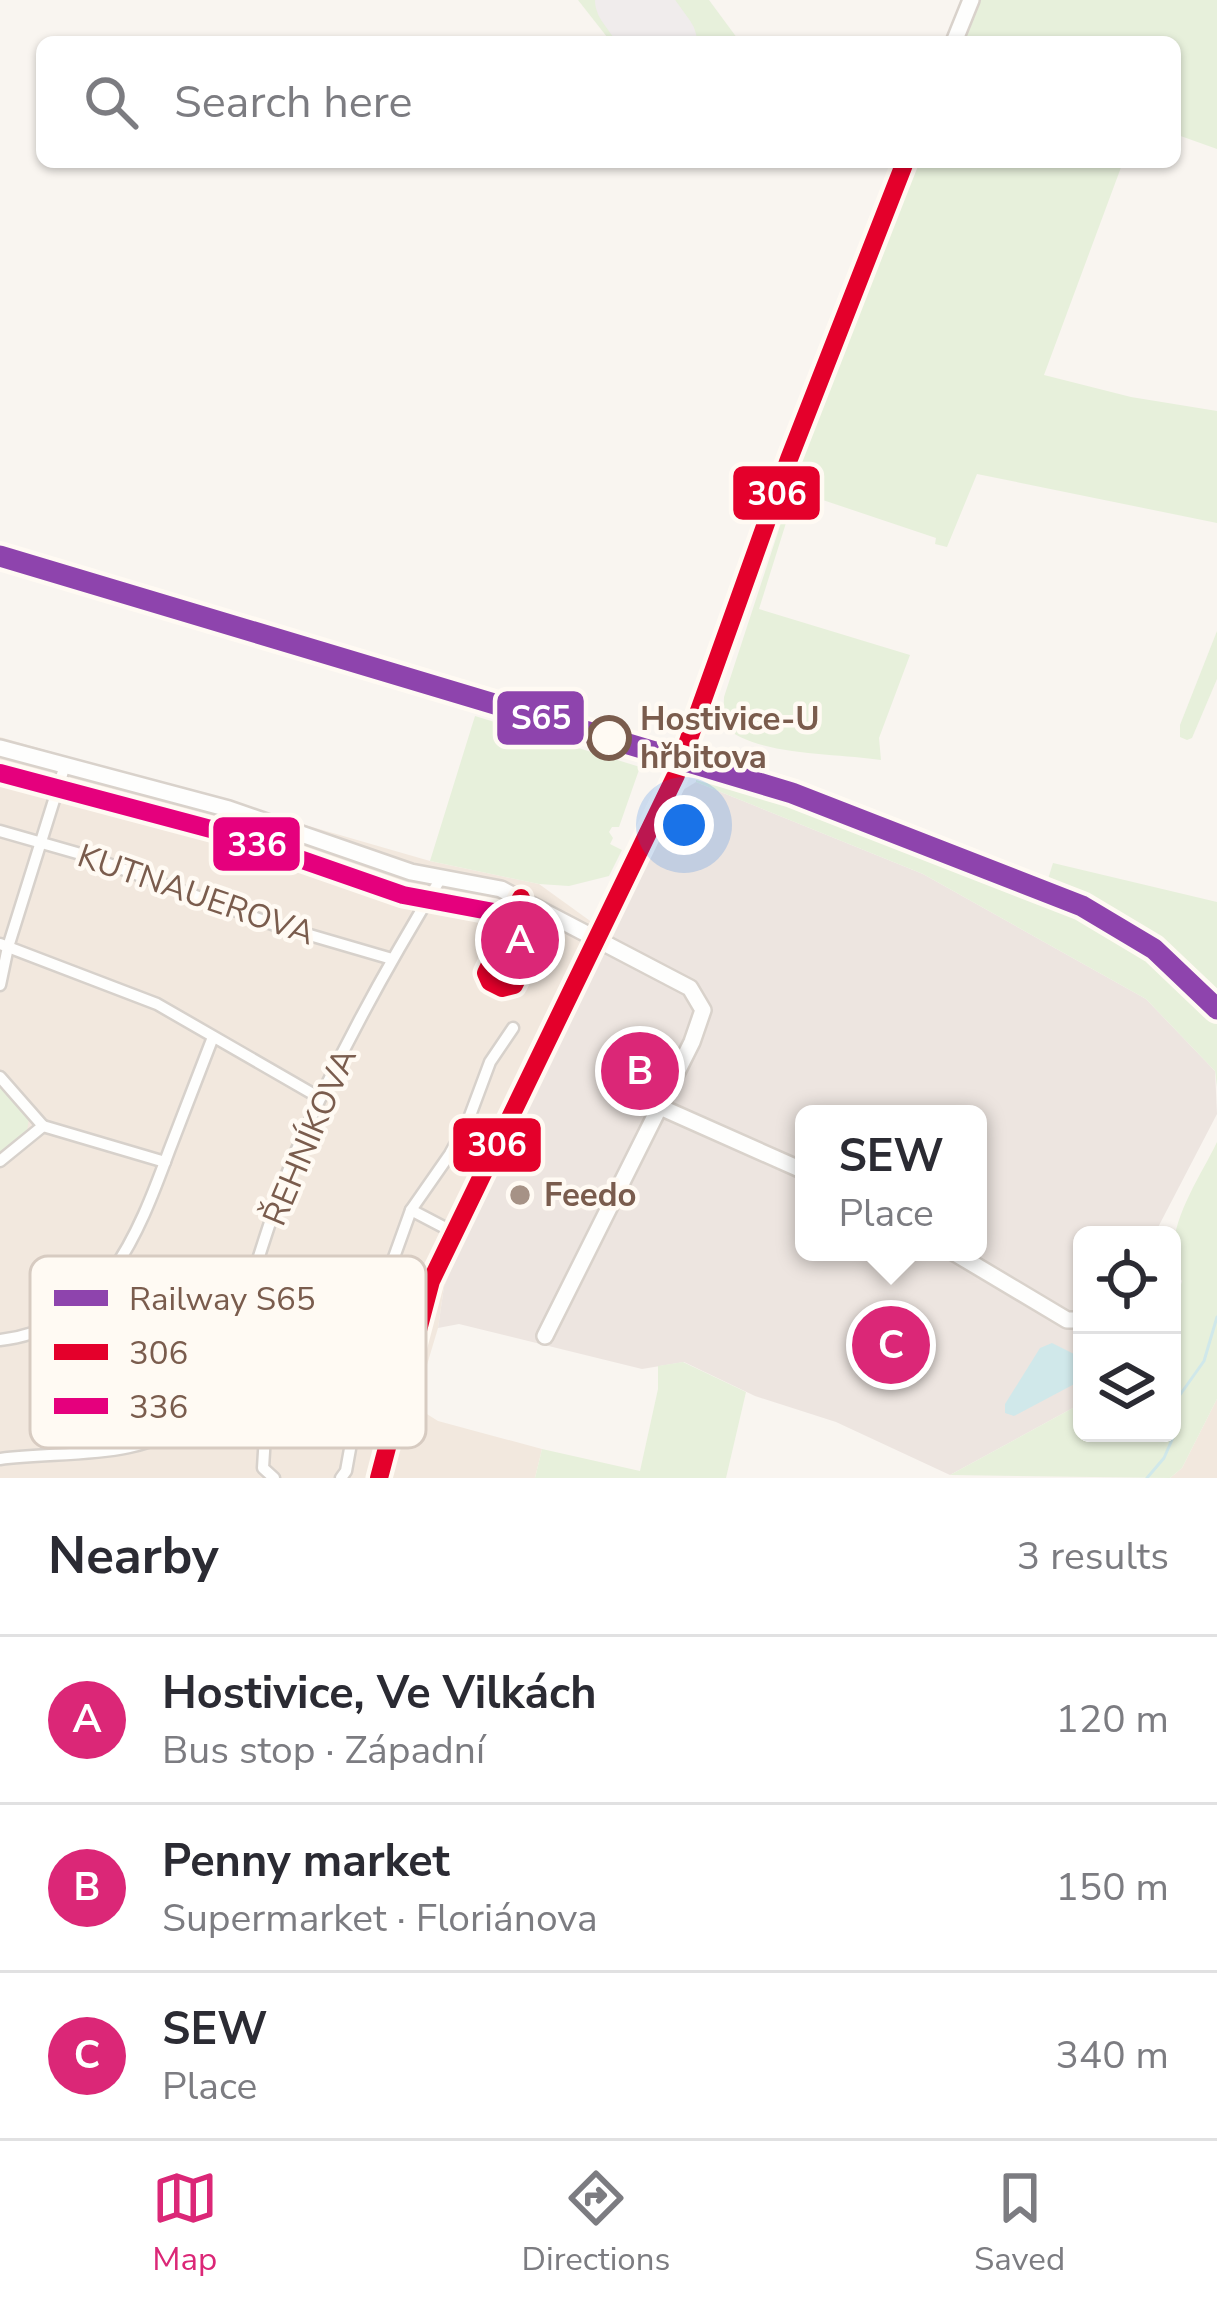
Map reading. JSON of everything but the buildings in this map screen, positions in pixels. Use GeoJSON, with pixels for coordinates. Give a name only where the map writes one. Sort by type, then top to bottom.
{"type":"FeatureCollection","features":[{"type":"Feature","properties":{"kind":"main road"},"geometry":{"type":"LineString","coordinates":[[956,36],[971,0]]}},
{"type":"Feature","properties":{"kind":"main road"},"geometry":{"type":"LineString","coordinates":[[426,1300],[453,1232],[676,775],[776,494],[903,168]]}},
{"type":"Feature","properties":{"kind":"main road"},"geometry":{"type":"LineString","coordinates":[[0,748],[229,809],[411,872],[502,889],[690,988],[703,1010],[660,1107],[545,1336]]}},
{"type":"Feature","properties":{"kind":"main road"},"geometry":{"type":"LineString","coordinates":[[660,1107],[795,1168]]}},
{"type":"Feature","properties":{"kind":"main road"},"geometry":{"type":"LineString","coordinates":[[968,1261],[1073,1320]]}},
{"type":"Feature","properties":{"kind":"main road"},"geometry":{"type":"LineString","coordinates":[[379,1478],[387,1448]]}},
{"type":"Feature","properties":{"kind":"street"},"geometry":{"type":"LineString","coordinates":[[0,985],[4,945],[44,843],[65,765]]}},
{"type":"Feature","properties":{"kind":"street","name":"KUTNAUEROVA"},"geometry":{"type":"LineString","coordinates":[[0,831],[392,959]]}},
{"type":"Feature","properties":{"kind":"street","name":"ŘEHNÍKOVA"},"geometry":{"type":"LineString","coordinates":[[262,1256],[287,1176],[320,1098],[392,959],[442,878]]}},
{"type":"Feature","properties":{"kind":"street"},"geometry":{"type":"LineString","coordinates":[[4,945],[157,1004],[320,1098]]}},
{"type":"Feature","properties":{"kind":"street"},"geometry":{"type":"LineString","coordinates":[[395,1256],[411,1210],[450,1154],[490,1061],[513,1028]]}},
{"type":"Feature","properties":{"kind":"street"},"geometry":{"type":"LineString","coordinates":[[125,1256],[148,1210],[213,1037]]}},
{"type":"Feature","properties":{"kind":"street"},"geometry":{"type":"LineString","coordinates":[[0,1077],[43,1126],[165,1162]]}},
{"type":"Feature","properties":{"kind":"street"},"geometry":{"type":"LineString","coordinates":[[0,1161],[43,1126]]}},
{"type":"Feature","properties":{"kind":"street"},"geometry":{"type":"LineString","coordinates":[[411,1210],[453,1232]]}},
{"type":"Feature","properties":{"kind":"street"},"geometry":{"type":"LineString","coordinates":[[0,1340],[30,1334]]}},
{"type":"Feature","properties":{"kind":"street"},"geometry":{"type":"LineString","coordinates":[[0,1459],[132,1448]]}},
{"type":"Feature","properties":{"kind":"street"},"geometry":{"type":"LineString","coordinates":[[263,1448],[262,1468],[274,1478]]}},
{"type":"Feature","properties":{"kind":"street"},"geometry":{"type":"LineString","coordinates":[[341,1478],[350,1448]]}},
{"type":"Feature","properties":{"kind":"shaded area"},"geometry":{"type":"Polygon","coordinates":[[[0,737],[430,861],[539,884],[611,936],[465,1232],[444,1287],[426,1368],[426,1256],[30,1256],[30,1448],[426,1448],[426,1414],[438,1421],[542,1449],[535,1478],[0,1478],[0,737]]]}},
{"type":"Feature","properties":{"kind":"shaded area"},"geometry":{"type":"Polygon","coordinates":[[[696,782],[923,874],[1146,999],[1215,1071],[1217,1114],[1159,1226],[1073,1226],[1073,1408],[950,1475],[836,1422],[755,1396],[684,1362],[642,1369],[459,1324],[438,1328],[444,1287],[465,1232],[683,790],[696,782]]]}},
{"type":"Feature","properties":{"kind":"shaded area"},"geometry":{"type":"Polygon","coordinates":[[[1217,1399],[1217,1478],[1170,1478],[1182,1468],[1217,1399]]]}},
{"type":"Feature","properties":{"kind":"green space"},"geometry":{"type":"Polygon","coordinates":[[[578,0],[709,0],[736,36],[606,36],[578,0]]]}},
{"type":"Feature","properties":{"kind":"green space"},"geometry":{"type":"Polygon","coordinates":[[[981,0],[1217,0],[1217,149],[1181,136],[1181,36],[966,36],[981,0]]]}},
{"type":"Feature","properties":{"kind":"green space"},"geometry":{"type":"Polygon","coordinates":[[[916,168],[1121,168],[1044,375],[1131,397],[1217,411],[1217,523],[977,474],[947,547],[935,544],[936,538],[796,491],[759,609],[910,655],[879,738],[881,760],[797,752],[754,743],[723,725],[724,697],[797,474],[916,168]]]}},
{"type":"Feature","properties":{"kind":"green space"},"geometry":{"type":"Polygon","coordinates":[[[1217,631],[1217,679],[1192,738],[1187,740],[1180,737],[1180,725],[1217,631]]]}},
{"type":"Feature","properties":{"kind":"green space"},"geometry":{"type":"Polygon","coordinates":[[[475,716],[640,767],[619,827],[609,832],[610,844],[622,850],[609,876],[569,886],[539,884],[430,861],[475,716]]]}},
{"type":"Feature","properties":{"kind":"green space"},"geometry":{"type":"Polygon","coordinates":[[[696,773],[793,802],[1028,892],[1108,929],[1146,953],[1217,1022],[1217,1087],[1215,1071],[1146,999],[923,874],[696,782],[696,773]]]}},
{"type":"Feature","properties":{"kind":"green space"},"geometry":{"type":"Polygon","coordinates":[[[1053,863],[1217,902],[1217,996],[1181,959],[1140,928],[1048,879],[1053,863]]]}},
{"type":"Feature","properties":{"kind":"green space"},"geometry":{"type":"Polygon","coordinates":[[[0,1082],[29,1118],[27,1131],[0,1154],[0,1082]]]}},
{"type":"Feature","properties":{"kind":"green space"},"geometry":{"type":"Polygon","coordinates":[[[1217,1142],[1217,1399],[1182,1468],[1170,1478],[950,1475],[1073,1408],[1073,1442],[1181,1442],[1182,1281],[1181,1226],[1177,1226],[1217,1142]]]}},
{"type":"Feature","properties":{"kind":"green space"},"geometry":{"type":"Polygon","coordinates":[[[683,1362],[746,1392],[726,1478],[535,1478],[542,1449],[640,1471],[658,1389],[658,1366],[683,1362]]]}},
{"type":"Feature","properties":{"kind":"water"},"geometry":{"type":"Polygon","coordinates":[[[1052,1343],[1073,1354],[1073,1385],[1014,1416],[1005,1413],[1005,1404],[1040,1348],[1052,1343]]]}},
{"type":"Feature","properties":{"kind":"waterway"},"geometry":{"type":"LineString","coordinates":[[1147,1478],[1164,1458],[1175,1433],[1177,1399],[1204,1361],[1217,1317]]}},
{"type":"Feature","properties":{"kind":"runway"},"geometry":{"type":"LineString","coordinates":[[631,0],[657,36]]}},
{"type":"Feature","properties":{"kind":"rail line","name":"S65"},"geometry":{"type":"LineString","coordinates":[[0,556],[792,793],[1082,906],[1154,949],[1217,1009]]}},
{"type":"Feature","properties":{"kind":"transit line","name":"306"},"geometry":{"type":"LineString","coordinates":[[426,1300],[431,1281],[676,775],[789,459],[903,168]]}},
{"type":"Feature","properties":{"kind":"transit line","name":"336"},"geometry":{"type":"LineString","coordinates":[[0,773],[222,832],[403,895],[494,912],[511,920]]}},
{"type":"Feature","properties":{"kind":"transit line","name":"306"},"geometry":{"type":"LineString","coordinates":[[508,924],[520,973],[514,985],[502,988],[490,982],[486,973],[521,898]]}},
{"type":"Feature","properties":{"kind":"transit line","name":"306"},"geometry":{"type":"LineString","coordinates":[[379,1478],[387,1448]]}},
{"type":"Feature","properties":{"kind":"place","name":"Hostivice-U hřbitova"},"geometry":{"type":"Point","coordinates":[609,738]}},
{"type":"Feature","properties":{"kind":"place","name":"Hostivice, Ve Vilkách"},"geometry":{"type":"Point","coordinates":[520,940]}},
{"type":"Feature","properties":{"kind":"place","name":"Penny market"},"geometry":{"type":"Point","coordinates":[640,1071]}},
{"type":"Feature","properties":{"kind":"place","name":"Feedo"},"geometry":{"type":"Point","coordinates":[520,1195]}},
{"type":"Feature","properties":{"kind":"place","name":"SEW"},"geometry":{"type":"Point","coordinates":[891,1345]}}]}
